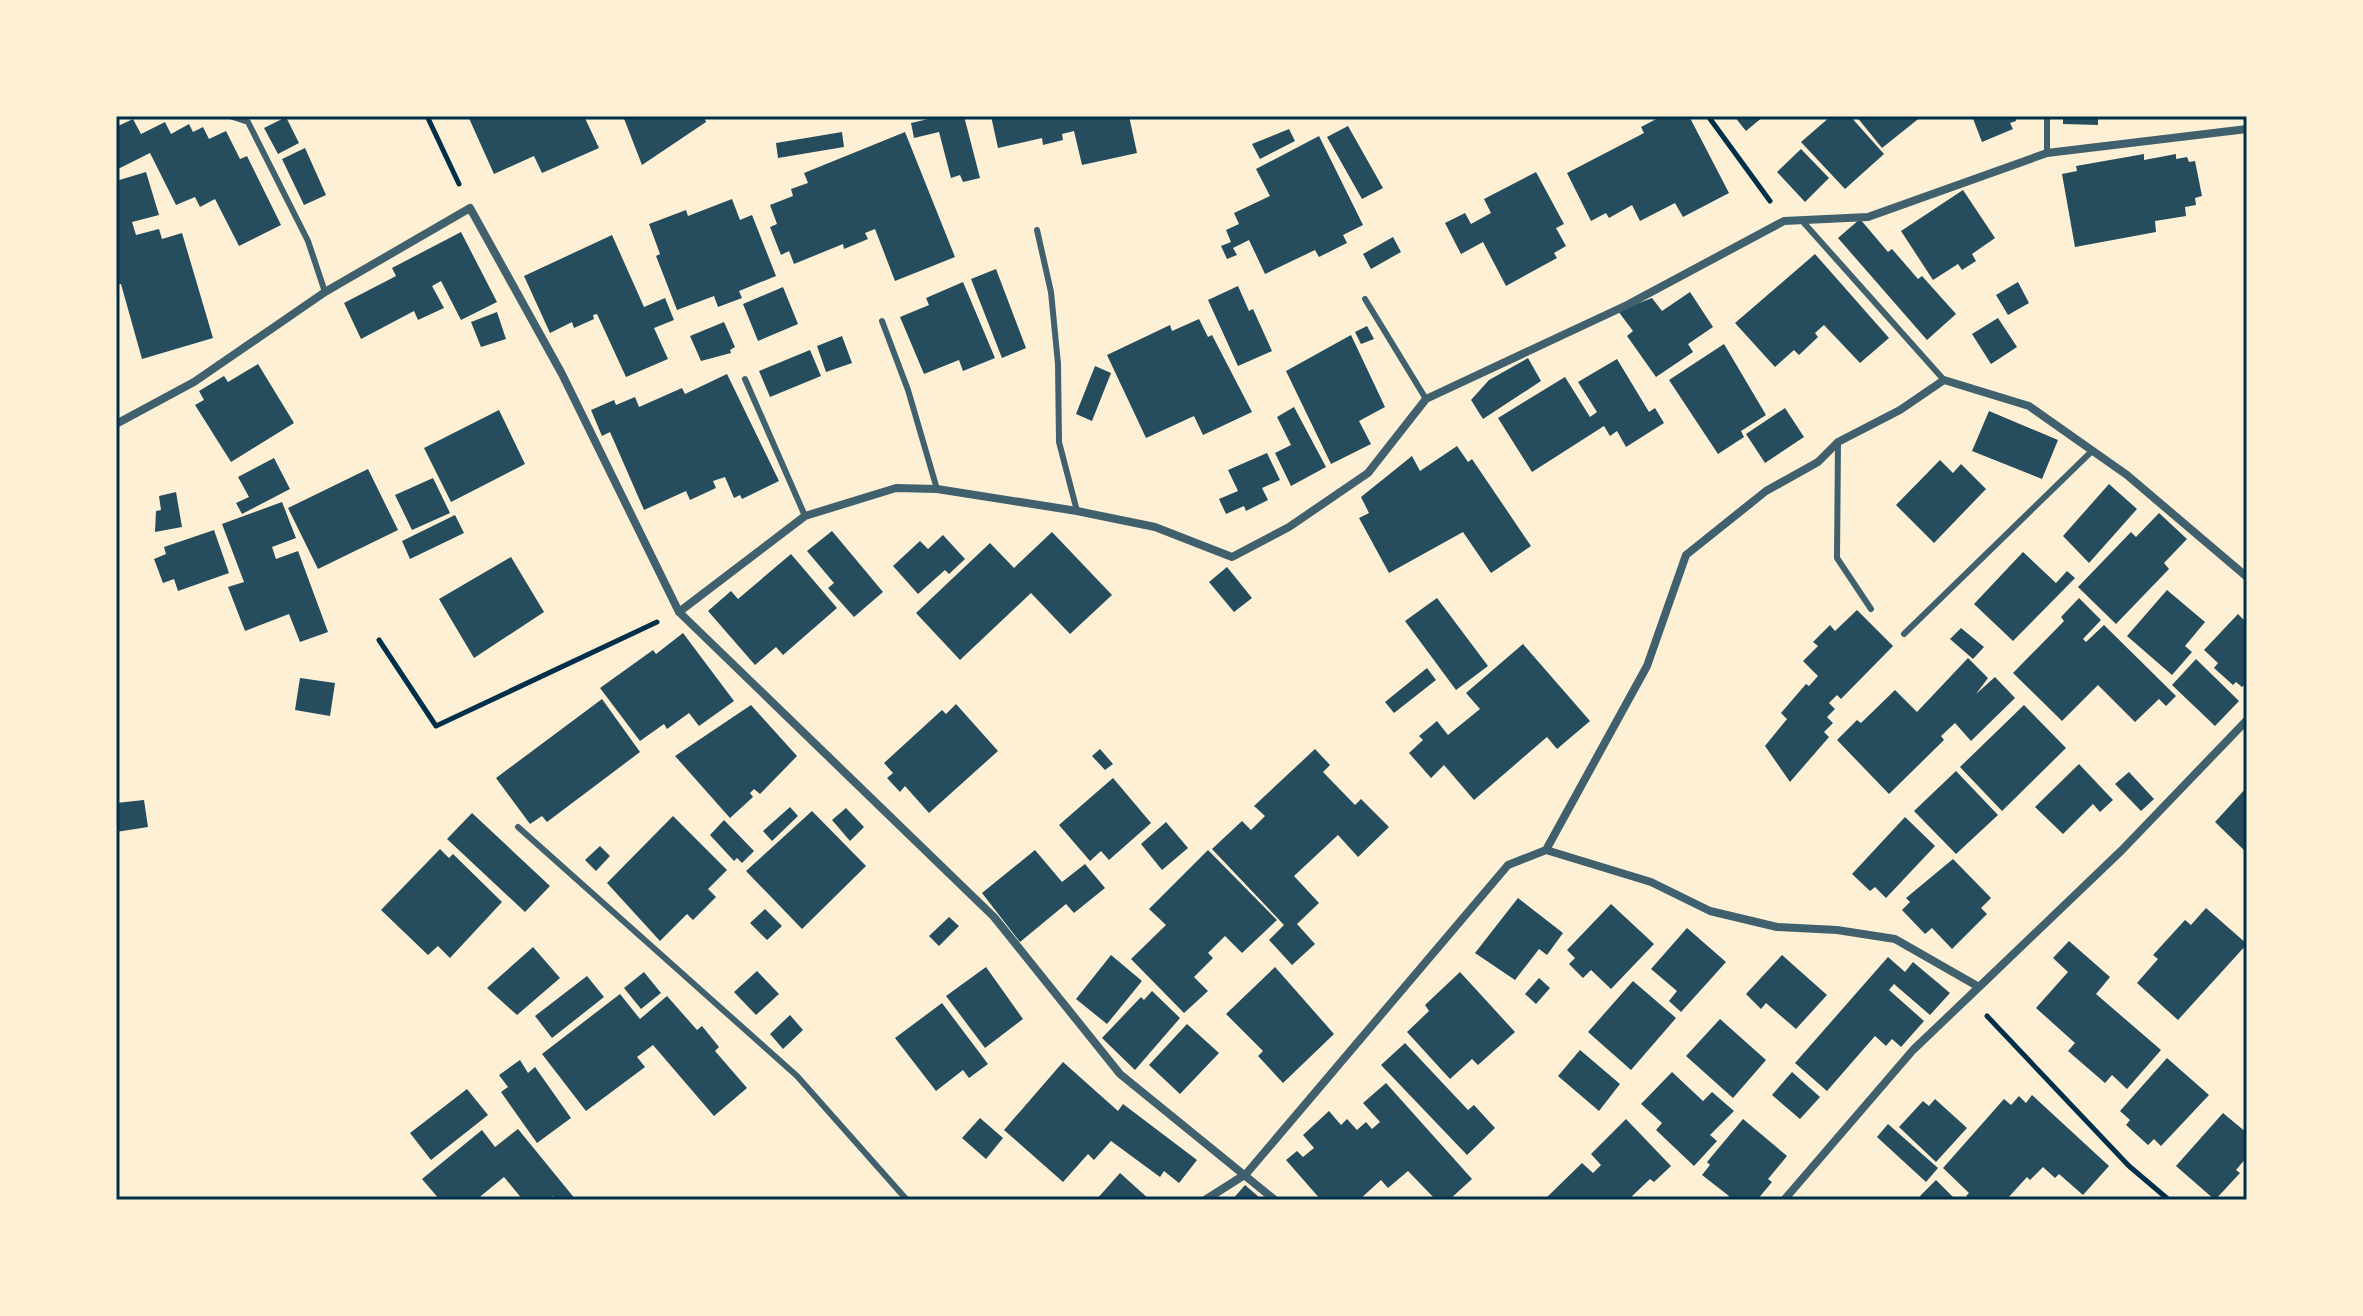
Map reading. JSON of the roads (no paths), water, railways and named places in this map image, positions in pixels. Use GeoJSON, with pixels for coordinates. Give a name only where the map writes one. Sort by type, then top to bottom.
{"type":"FeatureCollection","features":[{"type":"Feature","properties":{"kind":"street"},"geometry":{"type":"LineString","coordinates":[[679,612],[805,516],[896,488],[937,489],[1155,527],[1232,557],[1289,527],[1368,473],[1426,399],[1627,305],[1784,221],[1804,223],[1868,217],[2047,153],[2247,129]]}},
{"type":"Feature","properties":{"kind":"street"},"geometry":{"type":"LineString","coordinates":[[116,424],[194,382],[325,292],[470,208],[562,374],[679,612],[994,917],[1120,1074],[1275,1200]]}},
{"type":"Feature","properties":{"kind":"street"},"geometry":{"type":"LineString","coordinates":[[1546,850],[1647,666],[1686,555],[1766,491],[1818,462],[1838,442],[1900,410],[1944,380],[2029,406],[2127,475],[2247,577]]}},
{"type":"Feature","properties":{"kind":"street"},"geometry":{"type":"LineString","coordinates":[[1784,1200],[1913,1050],[1970,999],[2122,850],[2247,720]]}},
{"type":"Feature","properties":{"kind":"street"},"geometry":{"type":"LineString","coordinates":[[1205,1200],[1246,1174],[1508,865],[1546,850],[1651,882],[1710,911],[1777,927],[1837,930],[1895,939],[1979,987]]}},
{"type":"Feature","properties":{"kind":"lane"},"geometry":{"type":"LineString","coordinates":[[230,116],[248,122],[308,241],[325,292]]}},
{"type":"Feature","properties":{"kind":"lane"},"geometry":{"type":"LineString","coordinates":[[2047,116],[2047,153]]}},
{"type":"Feature","properties":{"kind":"lane"},"geometry":{"type":"LineString","coordinates":[[1804,223],[1944,380]]}},
{"type":"Feature","properties":{"kind":"lane"},"geometry":{"type":"LineString","coordinates":[[1037,230],[1051,292],[1058,364],[1059,442],[1077,511]]}},
{"type":"Feature","properties":{"kind":"lane"},"geometry":{"type":"LineString","coordinates":[[1365,299],[1426,399]]}},
{"type":"Feature","properties":{"kind":"lane"},"geometry":{"type":"LineString","coordinates":[[882,321],[908,390],[937,489]]}},
{"type":"Feature","properties":{"kind":"lane"},"geometry":{"type":"LineString","coordinates":[[745,379],[805,516]]}},
{"type":"Feature","properties":{"kind":"lane"},"geometry":{"type":"LineString","coordinates":[[1838,442],[1837,558],[1871,609]]}},
{"type":"Feature","properties":{"kind":"lane"},"geometry":{"type":"LineString","coordinates":[[1904,634],[2092,451]]}},
{"type":"Feature","properties":{"kind":"lane"},"geometry":{"type":"LineString","coordinates":[[518,827],[797,1076],[907,1200]]}}]}
